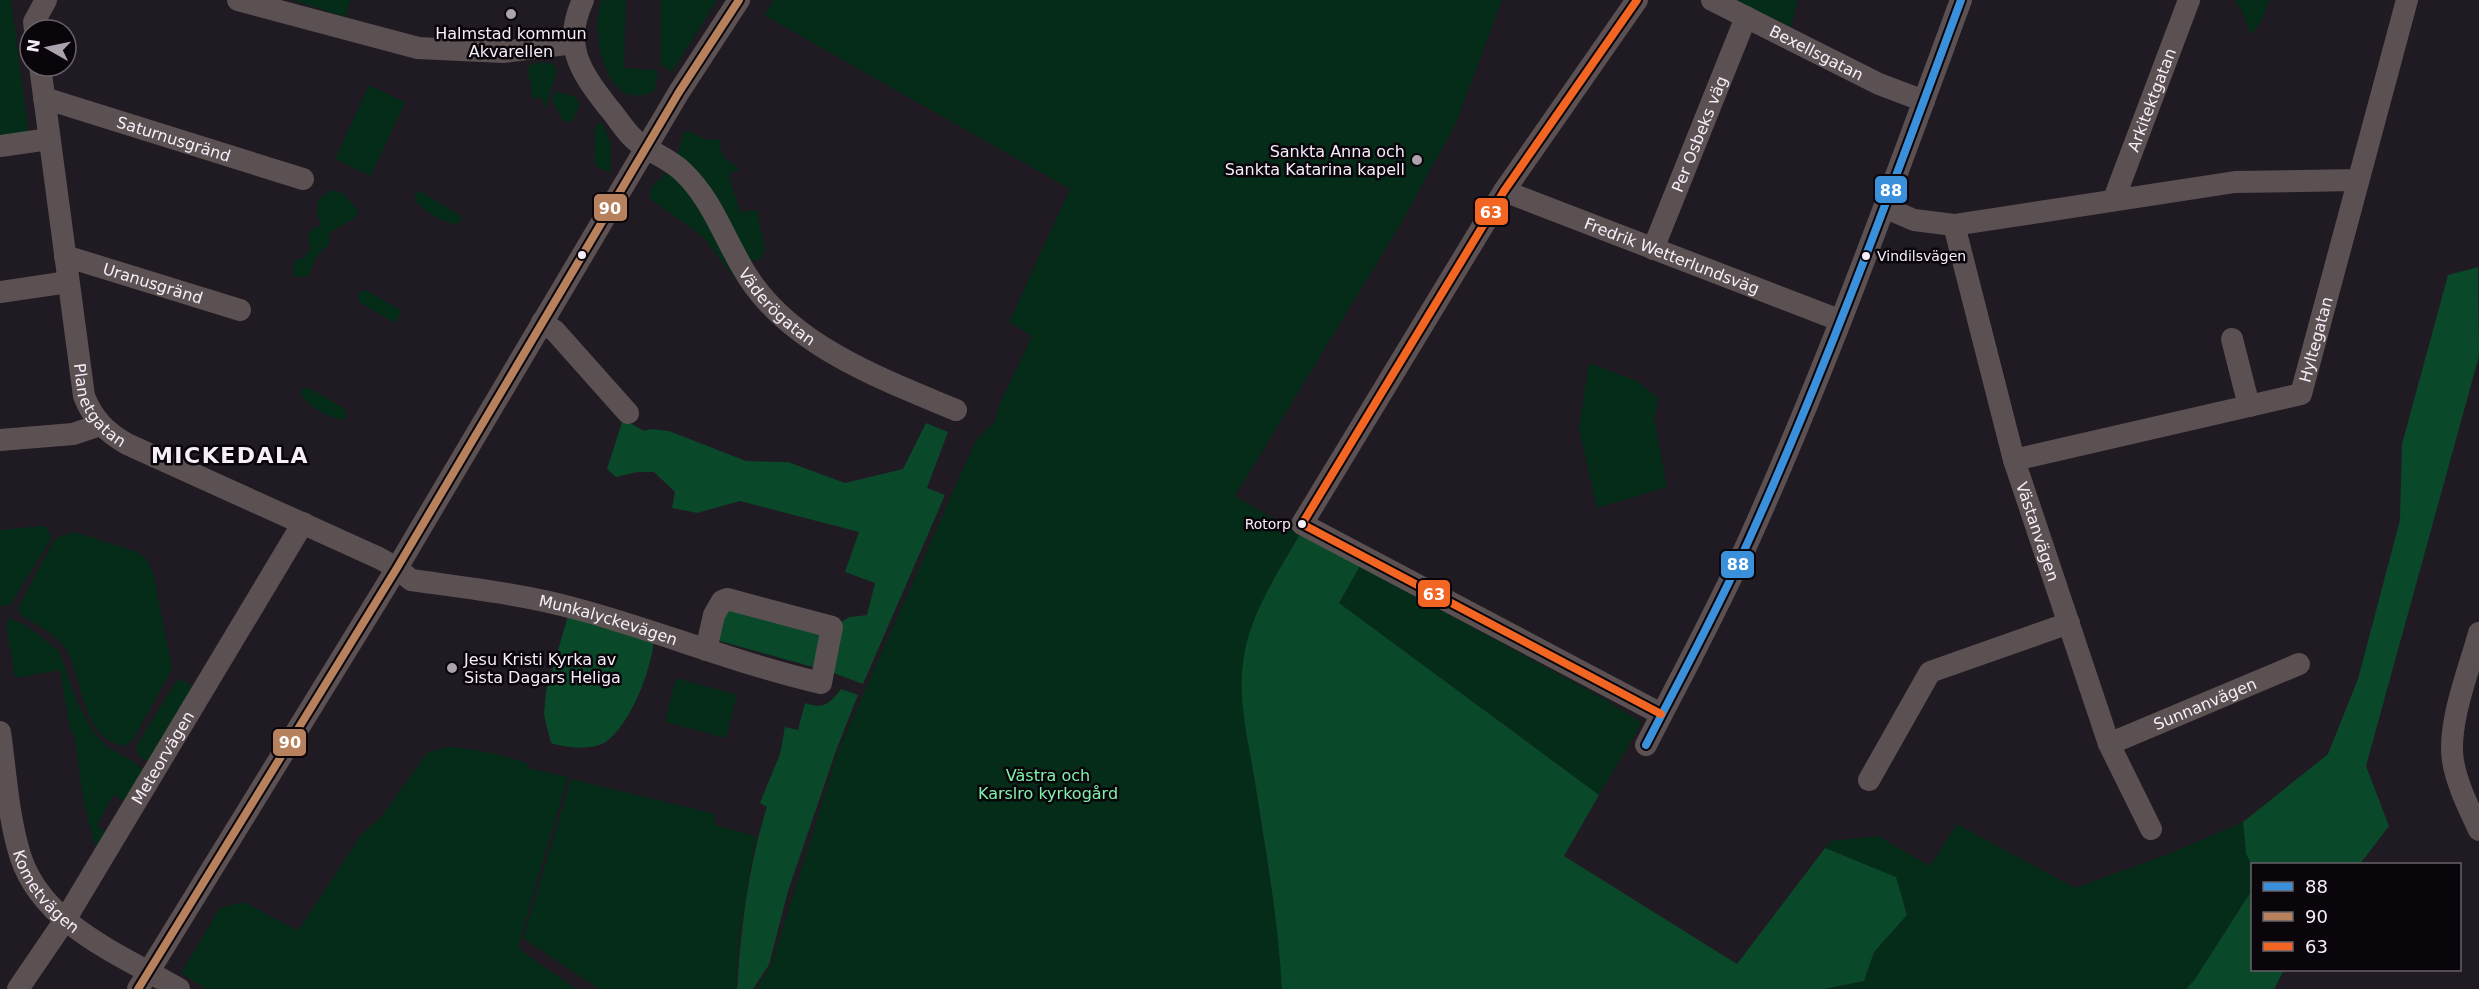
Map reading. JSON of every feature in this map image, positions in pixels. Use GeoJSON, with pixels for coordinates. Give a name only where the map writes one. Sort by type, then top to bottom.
{"type":"FeatureCollection","features":[{"type":"Feature","properties":{"kind":"street"},"geometry":{"type":"LineString","coordinates":[[36,18],[46,0]]}},
{"type":"Feature","properties":{"kind":"street"},"geometry":{"type":"LineString","coordinates":[[238,0],[418,48],[503,52],[574,43],[573,23],[583,0]]}},
{"type":"Feature","properties":{"kind":"street"},"geometry":{"type":"LineString","coordinates":[[143,981],[397,568],[646,148],[739,0]]}},
{"type":"Feature","properties":{"kind":"street"},"geometry":{"type":"LineString","coordinates":[[1636,0],[1504,191],[1302,524],[1661,714]]}},
{"type":"Feature","properties":{"kind":"street","name":"Bexellsgatan"},"geometry":{"type":"LineString","coordinates":[[1712,0],[1879,84],[1924,101]]}},
{"type":"Feature","properties":{"kind":"street"},"geometry":{"type":"LineString","coordinates":[[1646,745],[1751,535],[1886,208],[1961,0]]}},
{"type":"Feature","properties":{"kind":"street","name":"Arkitektgatan"},"geometry":{"type":"LineString","coordinates":[[2114,199],[2189,0]]}},
{"type":"Feature","properties":{"kind":"street","name":"Hyltegatan"},"geometry":{"type":"LineString","coordinates":[[2014,460],[2301,394],[2407,0]]}},
{"type":"Feature","properties":{"kind":"street","name":"Per Osbeks väg"},"geometry":{"type":"LineString","coordinates":[[1653,249],[1746,17]]}},
{"type":"Feature","properties":{"kind":"street","name":"Väderögatan"},"geometry":{"type":"LineString","coordinates":[[574,43],[579,65],[594,89],[628,132],[646,148],[684,173],[720,224],[751,282],[790,321],[808,336],[852,364],[956,410]]}},
{"type":"Feature","properties":{"kind":"street","name":"Planetgatan"},"geometry":{"type":"LineString","coordinates":[[42,78],[84,396],[91,413],[100,425],[127,444],[397,568]]}},
{"type":"Feature","properties":{"kind":"street","name":"Saturnusgränd"},"geometry":{"type":"LineString","coordinates":[[44,98],[303,179]]}},
{"type":"Feature","properties":{"kind":"street"},"geometry":{"type":"LineString","coordinates":[[0,146],[49,139]]}},
{"type":"Feature","properties":{"kind":"street"},"geometry":{"type":"LineString","coordinates":[[1886,208],[1914,219],[1954,225],[2235,182],[2358,180]]}},
{"type":"Feature","properties":{"kind":"street","name":"Fredrik Wetterlundsväg"},"geometry":{"type":"LineString","coordinates":[[1504,191],[1839,320]]}},
{"type":"Feature","properties":{"kind":"street","name":"Västanvägen"},"geometry":{"type":"LineString","coordinates":[[1954,225],[2014,460],[2109,744],[2151,829]]}},
{"type":"Feature","properties":{"kind":"street","name":"Uranusgränd"},"geometry":{"type":"LineString","coordinates":[[65,256],[240,310]]}},
{"type":"Feature","properties":{"kind":"street"},"geometry":{"type":"LineString","coordinates":[[0,292],[68,282]]}},
{"type":"Feature","properties":{"kind":"street"},"geometry":{"type":"LineString","coordinates":[[542,321],[555,331],[628,412]]}},
{"type":"Feature","properties":{"kind":"street"},"geometry":{"type":"LineString","coordinates":[[2232,339],[2249,406]]}},
{"type":"Feature","properties":{"kind":"street"},"geometry":{"type":"LineString","coordinates":[[0,440],[73,434],[100,425]]}},
{"type":"Feature","properties":{"kind":"street","name":"Meteorvägen"},"geometry":{"type":"LineString","coordinates":[[18,989],[65,920],[303,523]]}},
{"type":"Feature","properties":{"kind":"street","name":"Munkalyckevägen"},"geometry":{"type":"LineString","coordinates":[[397,568],[411,580],[529,597],[579,609],[706,650],[779,673],[821,683],[832,627],[735,600],[722,601],[714,615],[706,650]]}},
{"type":"Feature","properties":{"kind":"street"},"geometry":{"type":"LineString","coordinates":[[1869,780],[1930,672],[2069,624]]}},
{"type":"Feature","properties":{"kind":"street"},"geometry":{"type":"LineString","coordinates":[[2479,633],[2455,719],[2452,759],[2463,795],[2479,830]]}},
{"type":"Feature","properties":{"kind":"street","name":"Sunnanvägen"},"geometry":{"type":"LineString","coordinates":[[2109,744],[2299,664]]}},
{"type":"Feature","properties":{"kind":"street","name":"Kometvägen"},"geometry":{"type":"LineString","coordinates":[[0,732],[13,826],[21,858],[31,879],[65,920],[119,957],[143,981],[179,989]]}},
{"type":"Feature","properties":{"kind":"green space"},"geometry":{"type":"Polygon","coordinates":[[[0,0],[11,0],[18,52],[18,78],[21,78],[29,135],[0,139],[0,0]]]}},
{"type":"Feature","properties":{"kind":"green space"},"geometry":{"type":"Polygon","coordinates":[[[293,0],[351,0],[345,17],[293,0]]]}},
{"type":"Feature","properties":{"kind":"green space"},"geometry":{"type":"Polygon","coordinates":[[[602,0],[626,0],[624,68],[656,70],[658,73],[654,91],[637,96],[624,92],[613,82],[605,67],[600,49],[598,31],[602,0]]]}},
{"type":"Feature","properties":{"kind":"green space"},"geometry":{"type":"Polygon","coordinates":[[[661,0],[717,0],[672,72],[661,65],[661,0]]]}},
{"type":"Feature","properties":{"kind":"green space","name":"Västra och Karslro kyrkogård"},"geometry":{"type":"Polygon","coordinates":[[[774,0],[1502,0],[1456,123],[1403,220],[1235,496],[1300,534],[1271,583],[1244,714],[1279,938],[1282,989],[756,989],[771,966],[839,749],[975,442],[995,421],[1001,401],[1032,336],[1009,322],[1070,189],[764,15],[774,0]]]}},
{"type":"Feature","properties":{"kind":"green space"},"geometry":{"type":"Polygon","coordinates":[[[1736,0],[1798,0],[1791,27],[1736,0]]]}},
{"type":"Feature","properties":{"kind":"green space"},"geometry":{"type":"Polygon","coordinates":[[[2234,0],[2269,0],[2262,20],[2251,35],[2241,9],[2234,0]]]}},
{"type":"Feature","properties":{"kind":"green space"},"geometry":{"type":"Polygon","coordinates":[[[545,62],[553,64],[557,71],[545,110],[542,97],[533,99],[528,68],[531,64],[545,62]]]}},
{"type":"Feature","properties":{"kind":"green space"},"geometry":{"type":"Polygon","coordinates":[[[369,85],[405,102],[371,176],[335,159],[369,85]]]}},
{"type":"Feature","properties":{"kind":"green space"},"geometry":{"type":"Polygon","coordinates":[[[555,92],[574,96],[580,104],[572,122],[563,121],[552,101],[555,92]]]}},
{"type":"Feature","properties":{"kind":"green space"},"geometry":{"type":"Polygon","coordinates":[[[602,122],[611,145],[611,173],[599,168],[594,162],[595,126],[602,122]]]}},
{"type":"Feature","properties":{"kind":"green space"},"geometry":{"type":"Polygon","coordinates":[[[688,131],[707,140],[721,139],[722,154],[740,170],[730,173],[729,177],[740,212],[755,210],[757,212],[765,250],[760,260],[749,260],[677,156],[684,132],[688,131]]]}},
{"type":"Feature","properties":{"kind":"green space"},"geometry":{"type":"Polygon","coordinates":[[[668,171],[685,186],[737,274],[735,278],[702,236],[650,199],[650,189],[668,171]]]}},
{"type":"Feature","properties":{"kind":"green space"},"geometry":{"type":"Polygon","coordinates":[[[330,190],[343,193],[359,211],[354,219],[330,232],[329,246],[317,256],[308,277],[292,276],[296,260],[305,257],[311,247],[308,241],[309,233],[321,223],[317,215],[318,201],[330,190]]]}},
{"type":"Feature","properties":{"kind":"green space"},"geometry":{"type":"Polygon","coordinates":[[[417,192],[423,193],[461,216],[461,221],[457,224],[452,223],[432,215],[416,201],[414,197],[417,192]]]}},
{"type":"Feature","properties":{"kind":"green space"},"geometry":{"type":"Polygon","coordinates":[[[2478,267],[2479,356],[2366,766],[2389,826],[2361,863],[2251,864],[2246,853],[2243,822],[2328,754],[2358,679],[2400,520],[2402,444],[2448,275],[2478,267]]]}},
{"type":"Feature","properties":{"kind":"green space"},"geometry":{"type":"Polygon","coordinates":[[[366,290],[402,311],[395,323],[359,302],[358,293],[366,290]]]}},
{"type":"Feature","properties":{"kind":"green space"},"geometry":{"type":"Polygon","coordinates":[[[1589,363],[1637,381],[1659,399],[1654,418],[1667,487],[1597,508],[1579,428],[1589,363]]]}},
{"type":"Feature","properties":{"kind":"green space"},"geometry":{"type":"Polygon","coordinates":[[[303,388],[309,388],[345,409],[347,416],[343,420],[338,419],[318,410],[302,397],[300,392],[303,388]]]}},
{"type":"Feature","properties":{"kind":"green space"},"geometry":{"type":"Polygon","coordinates":[[[623,419],[644,431],[650,429],[669,431],[746,461],[788,462],[845,483],[903,469],[926,423],[948,432],[927,488],[945,495],[863,684],[828,671],[839,623],[850,617],[867,615],[875,583],[845,572],[859,532],[740,501],[697,513],[672,508],[675,492],[654,472],[638,472],[616,477],[607,469],[623,419]]]}},
{"type":"Feature","properties":{"kind":"green space"},"geometry":{"type":"Polygon","coordinates":[[[43,526],[49,530],[51,539],[10,605],[0,606],[0,530],[43,526]]]}},
{"type":"Feature","properties":{"kind":"green space"},"geometry":{"type":"Polygon","coordinates":[[[75,532],[137,552],[147,560],[153,572],[172,668],[133,740],[124,746],[109,740],[98,730],[90,717],[70,657],[63,645],[21,615],[18,608],[53,542],[59,537],[75,532]]]}},
{"type":"Feature","properties":{"kind":"green space"},"geometry":{"type":"Polygon","coordinates":[[[1300,534],[1360,566],[1339,603],[1599,795],[1564,856],[1737,964],[1825,848],[1896,877],[1907,915],[1874,952],[1864,981],[1824,989],[1282,989],[1271,882],[1244,720],[1242,677],[1246,646],[1257,613],[1300,534]]]}},
{"type":"Feature","properties":{"kind":"green space"},"geometry":{"type":"Polygon","coordinates":[[[1360,566],[1604,699],[1642,723],[1599,795],[1339,603],[1360,566]]]}},
{"type":"Feature","properties":{"kind":"green space"},"geometry":{"type":"Polygon","coordinates":[[[724,605],[824,630],[813,667],[716,640],[724,605]]]}},
{"type":"Feature","properties":{"kind":"green space"},"geometry":{"type":"Polygon","coordinates":[[[568,616],[654,641],[649,666],[632,709],[616,733],[607,741],[594,746],[572,747],[551,743],[544,715],[546,691],[568,616]]]}},
{"type":"Feature","properties":{"kind":"green space"},"geometry":{"type":"Polygon","coordinates":[[[10,618],[27,626],[59,651],[77,702],[94,733],[106,746],[134,762],[144,771],[125,801],[113,795],[97,826],[108,832],[97,852],[84,804],[74,734],[71,734],[60,670],[15,678],[6,624],[10,618]]]}},
{"type":"Feature","properties":{"kind":"green space"},"geometry":{"type":"Polygon","coordinates":[[[676,678],[737,695],[726,738],[665,722],[676,678]]]}},
{"type":"Feature","properties":{"kind":"green space"},"geometry":{"type":"Polygon","coordinates":[[[177,680],[187,682],[194,689],[151,759],[146,761],[138,755],[136,747],[177,680]]]}},
{"type":"Feature","properties":{"kind":"green space"},"geometry":{"type":"Polygon","coordinates":[[[841,689],[858,695],[837,748],[788,891],[769,965],[753,989],[737,989],[746,897],[760,829],[767,807],[760,803],[780,754],[785,727],[798,730],[805,703],[817,706],[826,704],[841,689]]]}},
{"type":"Feature","properties":{"kind":"green space"},"geometry":{"type":"Polygon","coordinates":[[[447,747],[497,755],[527,763],[528,768],[568,777],[518,946],[524,953],[576,989],[206,989],[181,973],[220,908],[244,902],[298,931],[361,835],[382,816],[427,753],[447,747]]]}},
{"type":"Feature","properties":{"kind":"green space"},"geometry":{"type":"Polygon","coordinates":[[[571,779],[715,814],[714,825],[756,836],[739,936],[736,989],[599,989],[523,938],[571,779]]]}},
{"type":"Feature","properties":{"kind":"green space"},"geometry":{"type":"Polygon","coordinates":[[[2243,822],[2246,853],[2251,864],[2251,892],[2195,979],[2186,989],[1824,989],[1864,981],[1874,952],[1907,915],[1896,877],[1825,848],[1830,841],[1878,836],[1930,866],[1957,824],[2075,888],[2169,854],[2243,822]]]}},
{"type":"Feature","properties":{"kind":"green space"},"geometry":{"type":"Polygon","coordinates":[[[2251,892],[2251,971],[2283,971],[2274,989],[2186,989],[2195,979],[2251,892]]]}},
{"type":"Feature","properties":{"kind":"transit line","name":"90"},"geometry":{"type":"LineString","coordinates":[[138,989],[397,568],[679,92],[739,0]]}},
{"type":"Feature","properties":{"kind":"transit line","name":"63"},"geometry":{"type":"LineString","coordinates":[[1637,0],[1504,191],[1302,524],[1661,714]]}},
{"type":"Feature","properties":{"kind":"transit line","name":"88"},"geometry":{"type":"LineString","coordinates":[[1646,745],[1727,587],[1781,467],[1861,268],[1961,0]]}},
{"type":"Feature","properties":{"kind":"place","name":"Halmstad kommun Akvarellen"},"geometry":{"type":"Point","coordinates":[511,14]}},
{"type":"Feature","properties":{"kind":"place","name":"Sankta Anna och Sankta Katarina kapell"},"geometry":{"type":"Point","coordinates":[1417,160]}},
{"type":"Feature","properties":{"kind":"place","name":"Vindilsvägen"},"geometry":{"type":"Point","coordinates":[1866,256]}},
{"type":"Feature","properties":{"kind":"place","name":"Rotorp"},"geometry":{"type":"Point","coordinates":[1302,524]}},
{"type":"Feature","properties":{"kind":"place","name":"Jesu Kristi Kyrka av Sista Dagars Heliga"},"geometry":{"type":"Point","coordinates":[452,668]}},
{"type":"Feature","properties":{"kind":"district","name":"MICKEDALA"},"geometry":{"type":"Point","coordinates":[230,455]}}]}
